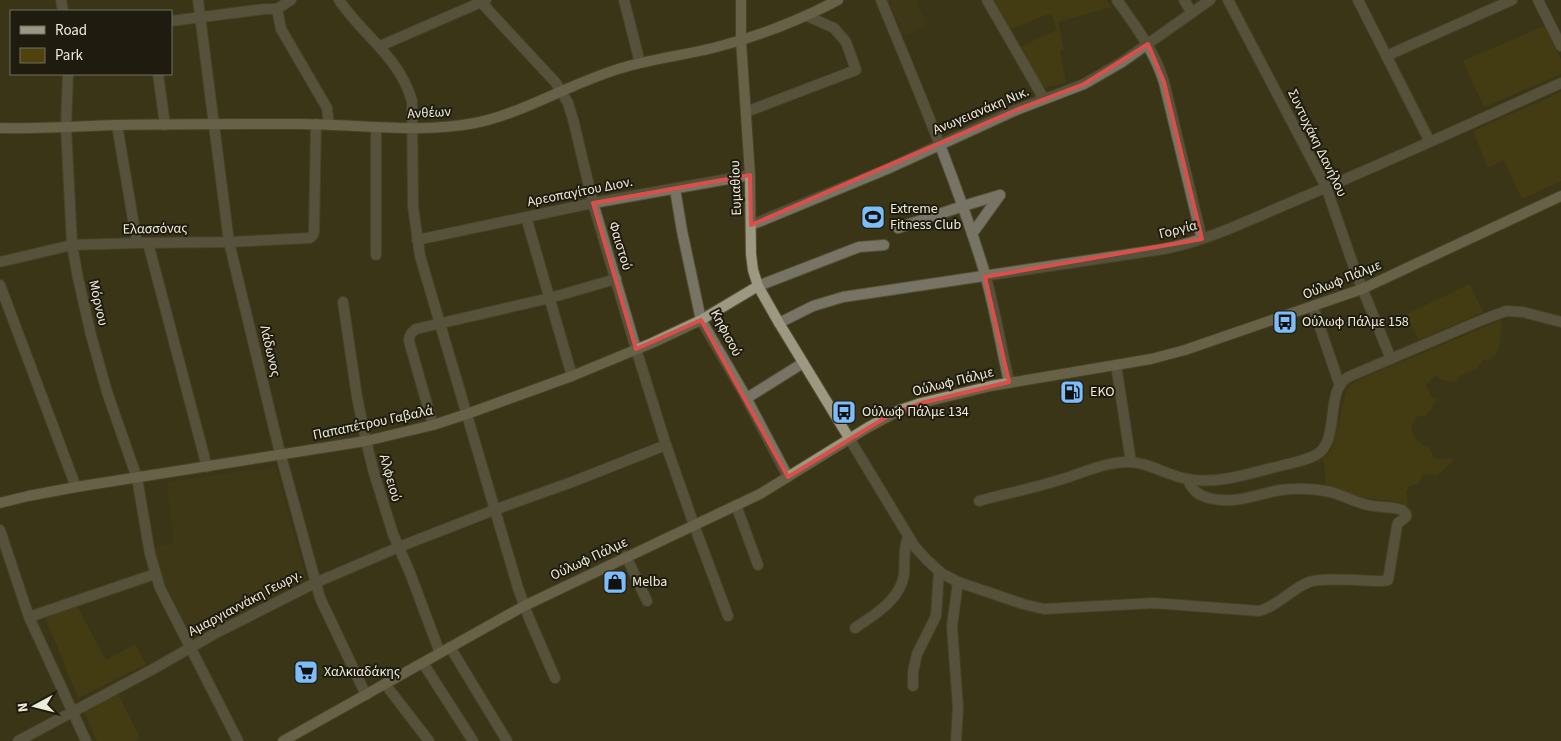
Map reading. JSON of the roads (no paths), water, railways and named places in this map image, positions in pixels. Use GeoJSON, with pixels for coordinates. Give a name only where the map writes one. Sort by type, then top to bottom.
{"type":"FeatureCollection","features":[{"type":"Feature","properties":{"kind":"street","name":"Λάδωνος"},"geometry":{"type":"LineString","coordinates":[[198,0],[229,242],[281,456],[315,583],[328,619],[366,695]]}},
{"type":"Feature","properties":{"kind":"street"},"geometry":{"type":"LineString","coordinates":[[172,21],[276,9],[291,0]]}},
{"type":"Feature","properties":{"kind":"street"},"geometry":{"type":"LineString","coordinates":[[339,0],[346,11],[380,46],[403,78],[412,101],[412,183],[417,240],[424,272],[524,606],[555,678]]}},
{"type":"Feature","properties":{"kind":"street"},"geometry":{"type":"LineString","coordinates":[[624,0],[640,63]]}},
{"type":"Feature","properties":{"kind":"street","name":"Ευμαθίου"},"geometry":{"type":"LineString","coordinates":[[741,0],[753,270],[758,286],[779,323],[850,438]]}},
{"type":"Feature","properties":{"kind":"street","name":"Ανθέων"},"geometry":{"type":"LineString","coordinates":[[0,128],[117,125],[316,124],[412,128],[475,123],[614,70],[742,41],[807,16],[838,0]]}},
{"type":"Feature","properties":{"kind":"street"},"geometry":{"type":"LineString","coordinates":[[881,0],[963,206],[985,277],[1009,382]]}},
{"type":"Feature","properties":{"kind":"street"},"geometry":{"type":"LineString","coordinates":[[987,0],[1044,99]]}},
{"type":"Feature","properties":{"kind":"street"},"geometry":{"type":"LineString","coordinates":[[1117,0],[1148,44],[1158,63],[1202,239]]}},
{"type":"Feature","properties":{"kind":"street"},"geometry":{"type":"LineString","coordinates":[[1184,0],[1192,13]]}},
{"type":"Feature","properties":{"kind":"street","name":"Ανωγειανάκη Νικ."},"geometry":{"type":"LineString","coordinates":[[751,225],[887,169],[1016,110],[1076,88],[1094,79],[1148,44],[1210,0]]}},
{"type":"Feature","properties":{"kind":"street","name":"Συντυχάκη Δανήλου"},"geometry":{"type":"LineString","coordinates":[[1228,0],[1326,187],[1362,289],[1392,359]]}},
{"type":"Feature","properties":{"kind":"street"},"geometry":{"type":"LineString","coordinates":[[1358,0],[1430,142]]}},
{"type":"Feature","properties":{"kind":"street"},"geometry":{"type":"LineString","coordinates":[[1386,56],[1512,0]]}},
{"type":"Feature","properties":{"kind":"street"},"geometry":{"type":"LineString","coordinates":[[1538,0],[1561,46]]}},
{"type":"Feature","properties":{"kind":"street"},"geometry":{"type":"LineString","coordinates":[[380,46],[482,1]]}},
{"type":"Feature","properties":{"kind":"street","name":"Φαιστού"},"geometry":{"type":"LineString","coordinates":[[482,1],[561,90],[572,116],[593,203],[636,349],[666,445],[728,616]]}},
{"type":"Feature","properties":{"kind":"street"},"geometry":{"type":"LineString","coordinates":[[276,9],[281,29],[327,108],[329,125]]}},
{"type":"Feature","properties":{"kind":"street"},"geometry":{"type":"LineString","coordinates":[[746,112],[856,70],[846,42],[834,28],[807,16]]}},
{"type":"Feature","properties":{"kind":"street","name":"Μόρνου"},"geometry":{"type":"LineString","coordinates":[[68,75],[66,127],[72,246],[99,364],[137,478],[155,574],[166,602],[238,741]]}},
{"type":"Feature","properties":{"kind":"street"},"geometry":{"type":"LineString","coordinates":[[158,75],[165,125]]}},
{"type":"Feature","properties":{"kind":"street","name":"Γοργία"},"geometry":{"type":"LineString","coordinates":[[779,323],[813,306],[836,298],[1164,249],[1202,239],[1430,142],[1561,83]]}},
{"type":"Feature","properties":{"kind":"street","name":"Ελασσόνας"},"geometry":{"type":"LineString","coordinates":[[0,262],[72,246],[148,242],[229,242],[303,239],[311,237],[314,232],[316,124]]}},
{"type":"Feature","properties":{"kind":"street"},"geometry":{"type":"LineString","coordinates":[[117,125],[137,243]]}},
{"type":"Feature","properties":{"kind":"street"},"geometry":{"type":"LineString","coordinates":[[376,127],[376,255]]}},
{"type":"Feature","properties":{"kind":"street","name":"Αρεοπαγίτου Διον."},"geometry":{"type":"LineString","coordinates":[[417,240],[593,203],[750,175]]}},
{"type":"Feature","properties":{"kind":"street","name":"Κηφισού"},"geometry":{"type":"LineString","coordinates":[[675,189],[701,320],[747,398],[788,477]]}},
{"type":"Feature","properties":{"kind":"street"},"geometry":{"type":"LineString","coordinates":[[898,228],[1000,195],[972,234]]}},
{"type":"Feature","properties":{"kind":"street","name":"Ούλωφ Πάλμε"},"geometry":{"type":"LineString","coordinates":[[283,741],[299,737],[366,695],[524,606],[736,505],[788,477],[883,419],[910,406],[1009,382],[1161,357],[1185,350],[1362,289],[1561,196]]}},
{"type":"Feature","properties":{"kind":"street"},"geometry":{"type":"LineString","coordinates":[[526,217],[572,376]]}},
{"type":"Feature","properties":{"kind":"street"},"geometry":{"type":"LineString","coordinates":[[148,242],[207,467]]}},
{"type":"Feature","properties":{"kind":"street"},"geometry":{"type":"LineString","coordinates":[[758,286],[859,247],[884,245]]}},
{"type":"Feature","properties":{"kind":"street"},"geometry":{"type":"LineString","coordinates":[[433,425],[409,336],[412,332],[416,329],[550,298],[616,279]]}},
{"type":"Feature","properties":{"kind":"street"},"geometry":{"type":"LineString","coordinates":[[0,285],[76,487]]}},
{"type":"Feature","properties":{"kind":"street","name":"Παπαπέτρου Γαβαλά"},"geometry":{"type":"LineString","coordinates":[[0,503],[76,487],[366,442],[433,425],[572,376],[636,349],[701,320],[758,286]]}},
{"type":"Feature","properties":{"kind":"street","name":"Αλφειού"},"geometry":{"type":"LineString","coordinates":[[344,302],[366,442],[382,502],[440,653]]}},
{"type":"Feature","properties":{"kind":"street"},"geometry":{"type":"LineString","coordinates":[[1312,307],[1340,386]]}},
{"type":"Feature","properties":{"kind":"street"},"geometry":{"type":"LineString","coordinates":[[979,501],[1122,462],[1145,464],[1188,479],[1210,480],[1230,478],[1305,460],[1321,451],[1327,440],[1336,397],[1342,382],[1348,378],[1482,320],[1506,312],[1524,312],[1561,322]]}},
{"type":"Feature","properties":{"kind":"street"},"geometry":{"type":"LineString","coordinates":[[747,398],[803,363]]}},
{"type":"Feature","properties":{"kind":"street"},"geometry":{"type":"LineString","coordinates":[[1116,365],[1131,462]]}},
{"type":"Feature","properties":{"kind":"street"},"geometry":{"type":"LineString","coordinates":[[850,438],[908,537],[926,560],[939,571],[958,582],[1023,604],[1044,609],[1160,603],[1254,611],[1268,608],[1299,586],[1312,581],[1388,580],[1397,526],[1406,517],[1402,510],[1360,503],[1332,492],[1310,490],[1282,490],[1241,499],[1221,500],[1209,498],[1194,491],[1190,487],[1188,479]]}},
{"type":"Feature","properties":{"kind":"street","name":"Αμαργιαννάκη Γεωργ."},"geometry":{"type":"LineString","coordinates":[[18,741],[155,668],[216,633],[315,583],[399,547],[666,445]]}},
{"type":"Feature","properties":{"kind":"street"},"geometry":{"type":"LineString","coordinates":[[736,505],[758,565]]}},
{"type":"Feature","properties":{"kind":"street"},"geometry":{"type":"LineString","coordinates":[[0,530],[30,617],[86,741]]}},
{"type":"Feature","properties":{"kind":"street"},"geometry":{"type":"LineString","coordinates":[[855,628],[885,606],[898,592],[904,577],[905,550],[908,537]]}},
{"type":"Feature","properties":{"kind":"street"},"geometry":{"type":"LineString","coordinates":[[626,556],[647,601]]}},
{"type":"Feature","properties":{"kind":"street"},"geometry":{"type":"LineString","coordinates":[[913,686],[913,672],[917,654],[936,616],[939,571]]}},
{"type":"Feature","properties":{"kind":"street"},"geometry":{"type":"LineString","coordinates":[[30,617],[155,574]]}},
{"type":"Feature","properties":{"kind":"street"},"geometry":{"type":"LineString","coordinates":[[956,741],[958,708],[952,631],[958,582]]}},
{"type":"Feature","properties":{"kind":"street"},"geometry":{"type":"LineString","coordinates":[[450,647],[507,741]]}},
{"type":"Feature","properties":{"kind":"street"},"geometry":{"type":"LineString","coordinates":[[423,663],[473,741]]}},
{"type":"Feature","properties":{"kind":"street"},"geometry":{"type":"LineString","coordinates":[[386,684],[429,741]]}},
{"type":"Feature","properties":{"kind":"place","name":"Extreme Fitness Club"},"geometry":{"type":"Point","coordinates":[873,217]}},
{"type":"Feature","properties":{"kind":"place","name":"Ούλωφ Πάλμε 158"},"geometry":{"type":"Point","coordinates":[1285,322]}},
{"type":"Feature","properties":{"kind":"place","name":"EKO"},"geometry":{"type":"Point","coordinates":[1072,392]}},
{"type":"Feature","properties":{"kind":"place","name":"Ούλωφ Πάλμε 134"},"geometry":{"type":"Point","coordinates":[844,412]}},
{"type":"Feature","properties":{"kind":"place","name":"Melba"},"geometry":{"type":"Point","coordinates":[615,582]}},
{"type":"Feature","properties":{"kind":"place","name":"Χαλκιαδάκης"},"geometry":{"type":"Point","coordinates":[306,672]}}]}
